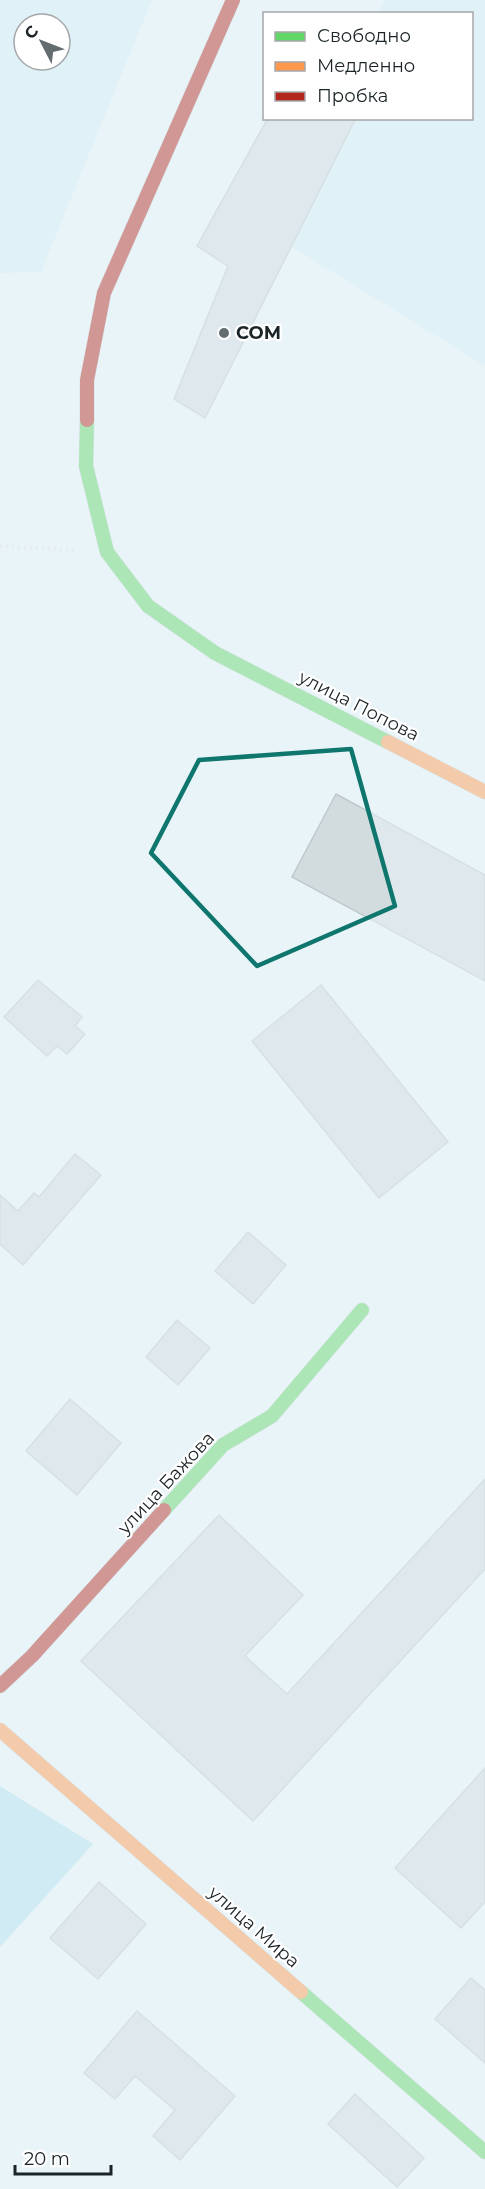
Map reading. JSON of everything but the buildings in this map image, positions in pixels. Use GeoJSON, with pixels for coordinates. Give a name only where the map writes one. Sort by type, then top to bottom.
{"type":"FeatureCollection","features":[{"type":"Feature","properties":{"kind":"street"},"geometry":{"type":"LineString","coordinates":[[107,552],[86,466],[87,380],[104,292],[233,0]]}},
{"type":"Feature","properties":{"kind":"street","name":"улица Попова"},"geometry":{"type":"LineString","coordinates":[[107,552],[148,606],[215,652],[485,792]]}},
{"type":"Feature","properties":{"kind":"street","name":"улица Бажова"},"geometry":{"type":"LineString","coordinates":[[0,1686],[32,1656],[224,1445],[272,1416],[362,1310]]}},
{"type":"Feature","properties":{"kind":"street","name":"улица Мира"},"geometry":{"type":"LineString","coordinates":[[0,1730],[485,2152]]}},
{"type":"Feature","properties":{"kind":"path"},"geometry":{"type":"LineString","coordinates":[[0,546],[107,552]]}},
{"type":"Feature","properties":{"kind":"highlighted area"},"geometry":{"type":"Polygon","coordinates":[[[351,749],[395,906],[257,966],[151,853],[199,760],[351,749]]]}},
{"type":"Feature","properties":{"kind":"shaded area"},"geometry":{"type":"Polygon","coordinates":[[[0,0],[152,0],[41,272],[0,273],[0,0]]]}},
{"type":"Feature","properties":{"kind":"shaded area"},"geometry":{"type":"Polygon","coordinates":[[[384,0],[485,0],[485,366],[269,233],[326,120],[473,120],[473,12],[378,12],[384,0]]]}},
{"type":"Feature","properties":{"kind":"shaded area"},"geometry":{"type":"Polygon","coordinates":[[[0,1786],[93,1844],[0,1947],[0,1786]]]}},
{"type":"Feature","properties":{"kind":"traffic: fast"},"geometry":{"type":"LineString","coordinates":[[87,420],[86,466],[107,552],[148,606],[215,653],[388,742]]}},
{"type":"Feature","properties":{"kind":"traffic: fast"},"geometry":{"type":"LineString","coordinates":[[164,1510],[223,1445],[272,1416],[362,1310]]}},
{"type":"Feature","properties":{"kind":"traffic: fast"},"geometry":{"type":"LineString","coordinates":[[301,1992],[485,2152]]}},
{"type":"Feature","properties":{"kind":"traffic: slow"},"geometry":{"type":"LineString","coordinates":[[388,742],[485,792]]}},
{"type":"Feature","properties":{"kind":"traffic: slow"},"geometry":{"type":"LineString","coordinates":[[0,1730],[301,1992]]}},
{"type":"Feature","properties":{"kind":"traffic: jam"},"geometry":{"type":"LineString","coordinates":[[87,420],[87,380],[104,293],[233,0]]}},
{"type":"Feature","properties":{"kind":"traffic: jam"},"geometry":{"type":"LineString","coordinates":[[0,1686],[32,1656],[164,1510]]}},
{"type":"Feature","properties":{"kind":"place","name":"СОМ"},"geometry":{"type":"Point","coordinates":[224,333]}}]}
